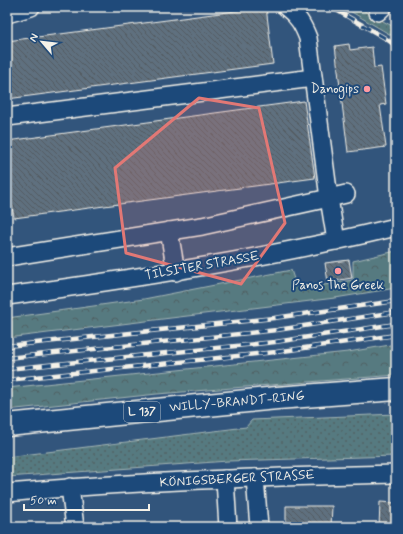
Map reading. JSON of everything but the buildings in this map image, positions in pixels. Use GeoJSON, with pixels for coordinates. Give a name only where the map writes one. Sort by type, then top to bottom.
{"type":"FeatureCollection","features":[{"type":"Feature","properties":{"kind":"main road","name":"WILLY-BRANDT-RING"},"geometry":{"type":"LineString","coordinates":[[7,426],[277,398],[396,389]]}},
{"type":"Feature","properties":{"kind":"street"},"geometry":{"type":"LineString","coordinates":[[7,14],[31,7]]}},
{"type":"Feature","properties":{"kind":"street"},"geometry":{"type":"LineString","coordinates":[[286,7],[296,14],[303,25],[308,38],[336,241]]}},
{"type":"Feature","properties":{"kind":"street"},"geometry":{"type":"LineString","coordinates":[[7,117],[313,78]]}},
{"type":"Feature","properties":{"kind":"street"},"geometry":{"type":"LineString","coordinates":[[7,257],[202,226],[346,194]]}},
{"type":"Feature","properties":{"kind":"street","name":"TILSITER STRASSE"},"geometry":{"type":"LineString","coordinates":[[7,296],[176,272],[336,241],[396,227]]}},
{"type":"Feature","properties":{"kind":"street"},"geometry":{"type":"LineString","coordinates":[[169,232],[176,272]]}},
{"type":"Feature","properties":{"kind":"street","name":"KÖNIGSBERGER STRASSE"},"geometry":{"type":"LineString","coordinates":[[7,493],[70,487],[225,479],[396,474]]}},
{"type":"Feature","properties":{"kind":"street"},"geometry":{"type":"LineString","coordinates":[[255,478],[259,527]]}},
{"type":"Feature","properties":{"kind":"street"},"geometry":{"type":"LineString","coordinates":[[225,479],[228,527]]}},
{"type":"Feature","properties":{"kind":"street"},"geometry":{"type":"LineString","coordinates":[[70,487],[75,527]]}},
{"type":"Feature","properties":{"kind":"highlighted area"},"geometry":{"type":"Polygon","coordinates":[[[199,98],[259,108],[285,223],[241,284],[126,253],[115,168],[199,98]]]}},
{"type":"Feature","properties":{"kind":"shaded area"},"geometry":{"type":"Polygon","coordinates":[[[7,7],[396,7],[396,527],[7,527],[7,7]]]}},
{"type":"Feature","properties":{"kind":"green space"},"geometry":{"type":"Polygon","coordinates":[[[343,7],[357,7],[394,27],[396,26],[396,38],[343,7]]]}},
{"type":"Feature","properties":{"kind":"green space"},"geometry":{"type":"Polygon","coordinates":[[[396,251],[396,288],[335,298],[7,338],[7,318],[144,299],[291,270],[296,285],[324,285],[353,280],[353,261],[396,251]]]}},
{"type":"Feature","properties":{"kind":"green space"},"geometry":{"type":"Polygon","coordinates":[[[396,344],[396,375],[157,394],[7,410],[7,388],[348,352],[396,344]]]}},
{"type":"Feature","properties":{"kind":"green space"},"geometry":{"type":"Polygon","coordinates":[[[396,414],[396,456],[228,461],[7,477],[7,457],[246,427],[252,420],[396,414]]]}},
{"type":"Feature","properties":{"kind":"railway"},"geometry":{"type":"LineString","coordinates":[[331,7],[385,38],[396,46]]}},
{"type":"Feature","properties":{"kind":"railway"},"geometry":{"type":"LineString","coordinates":[[7,346],[274,318],[396,301]]}},
{"type":"Feature","properties":{"kind":"railway"},"geometry":{"type":"LineString","coordinates":[[7,358],[277,330],[396,312]]}},
{"type":"Feature","properties":{"kind":"railway"},"geometry":{"type":"LineString","coordinates":[[7,369],[275,342],[396,324]]}},
{"type":"Feature","properties":{"kind":"railway"},"geometry":{"type":"LineString","coordinates":[[7,380],[276,352],[396,335]]}},
{"type":"Feature","properties":{"kind":"place","name":"Danogips"},"geometry":{"type":"Point","coordinates":[367,89]}},
{"type":"Feature","properties":{"kind":"place","name":"Panos The Greek"},"geometry":{"type":"Point","coordinates":[338,271]}}]}
